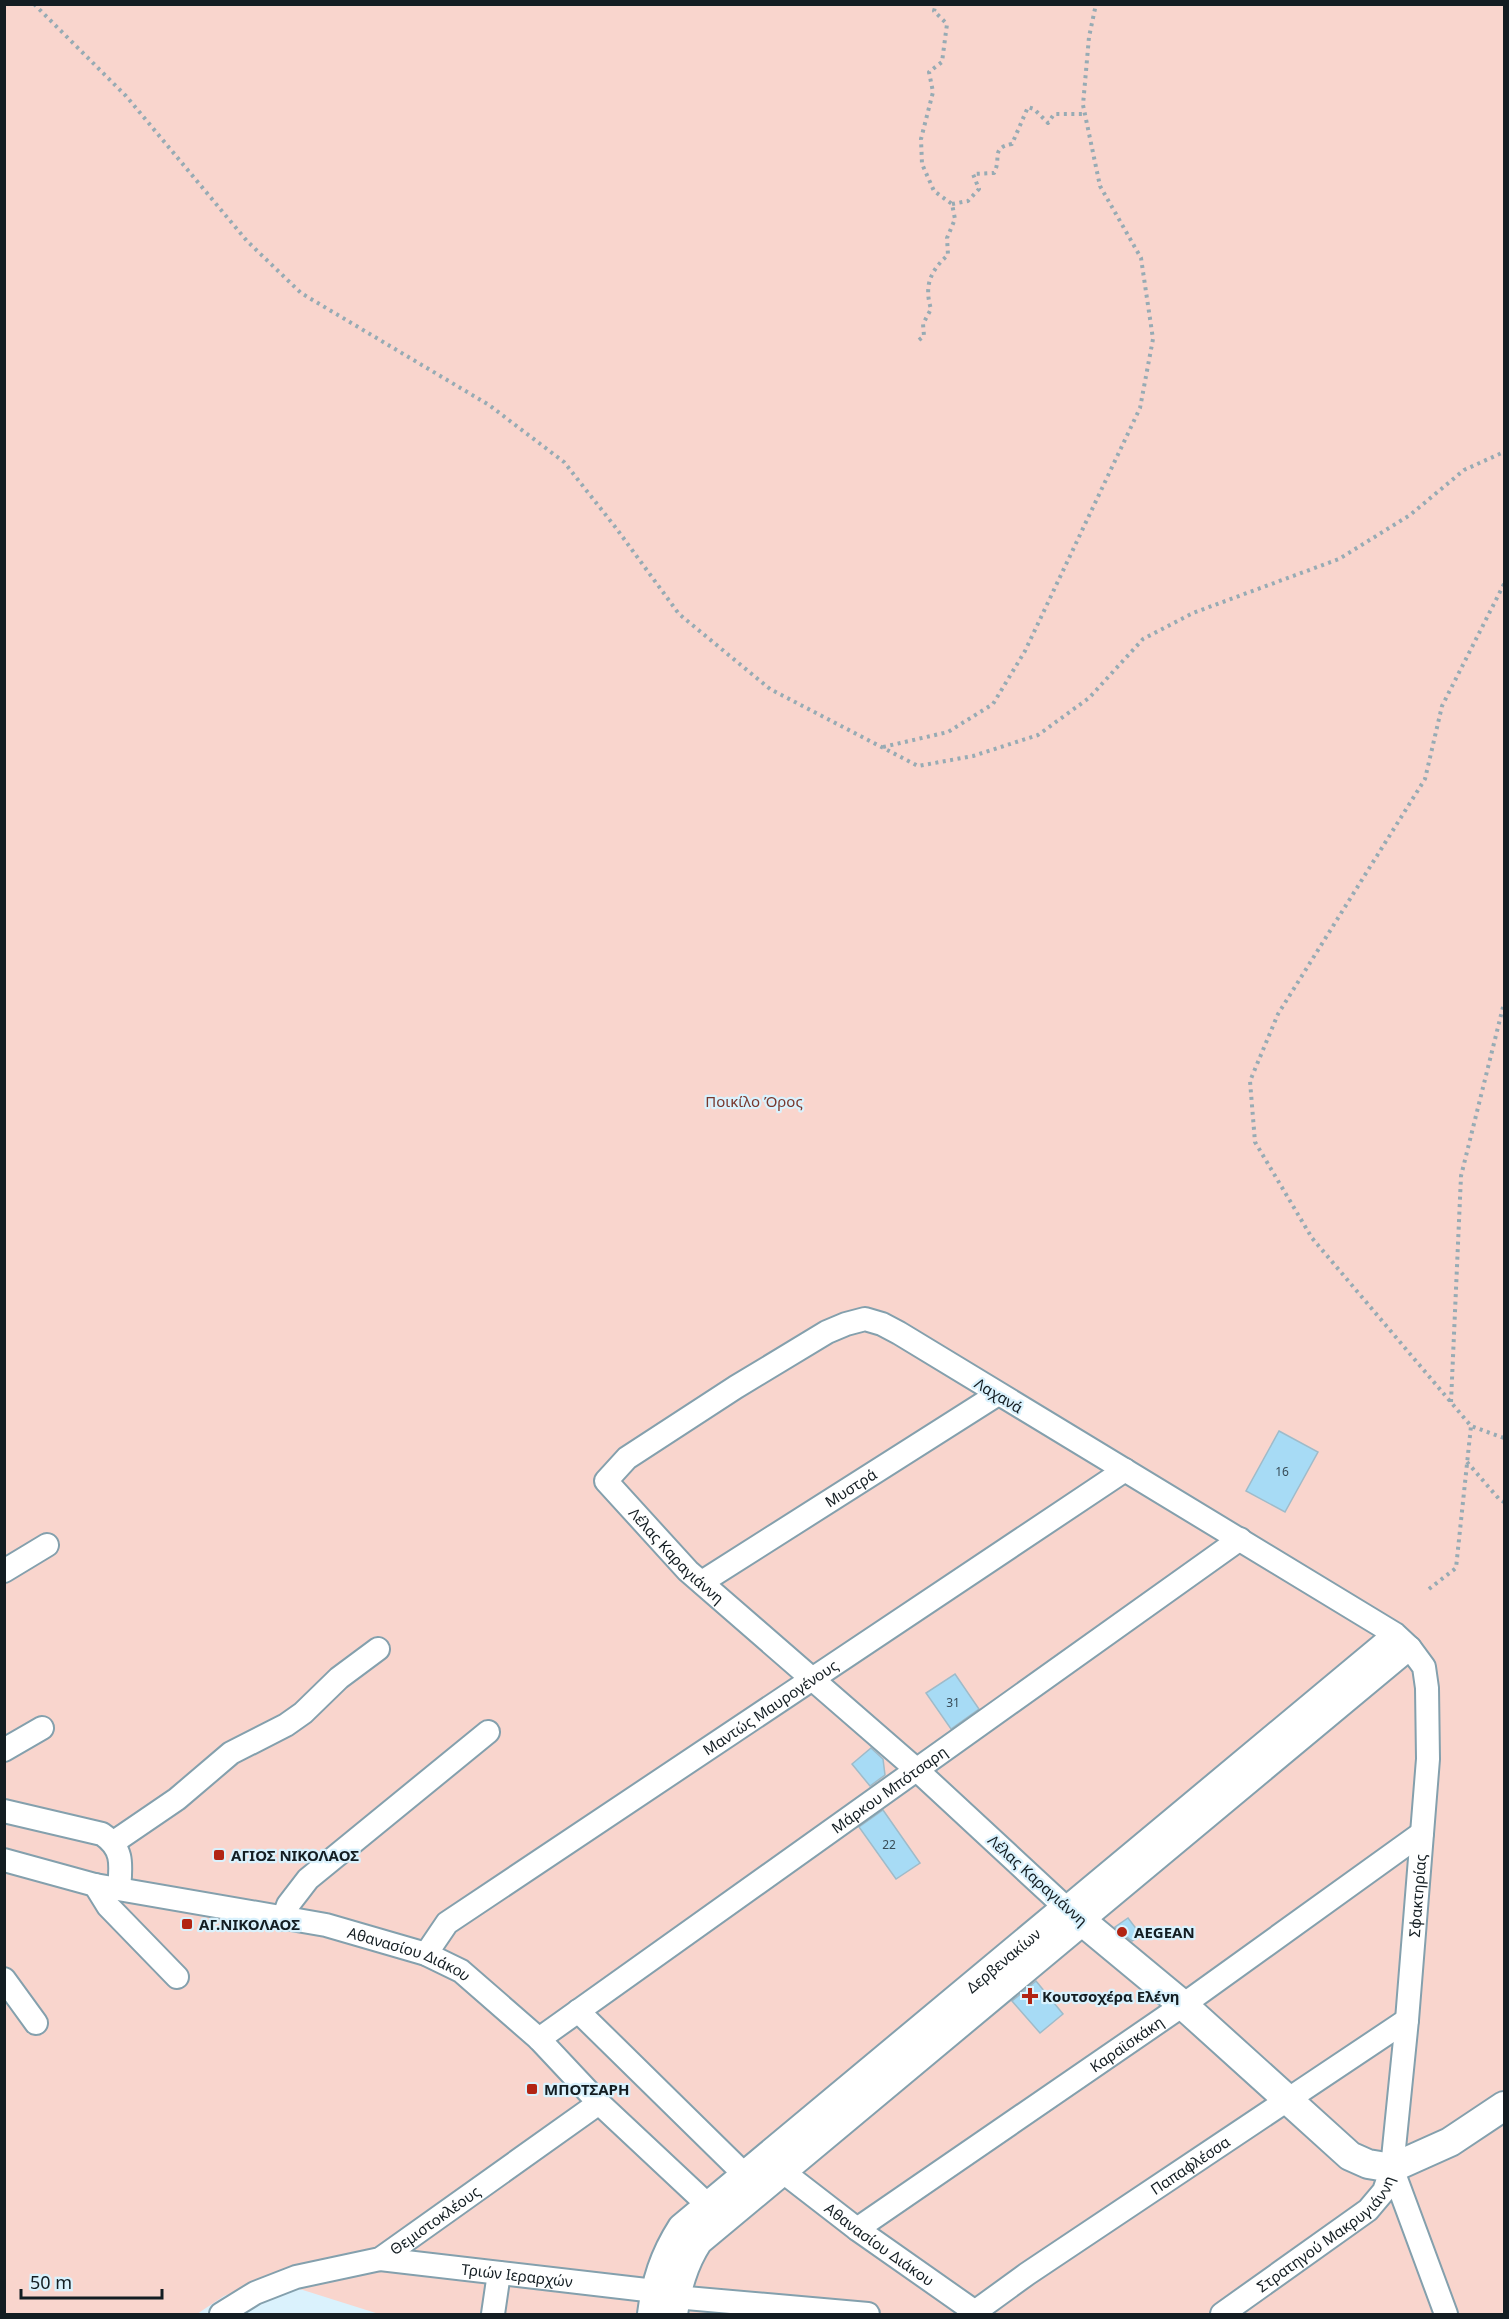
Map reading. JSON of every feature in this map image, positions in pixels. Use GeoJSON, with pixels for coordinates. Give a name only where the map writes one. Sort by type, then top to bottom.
{"type":"FeatureCollection","features":[{"type":"Feature","properties":{"kind":"street","name":"Λαχανά"},"geometry":{"type":"LineString","coordinates":[[606,1481],[627,1458],[736,1387],[827,1332],[864,1319],[882,1324],[899,1333],[1240,1539],[1403,1641]]}},
{"type":"Feature","properties":{"kind":"street","name":"Μυστρά"},"geometry":{"type":"LineString","coordinates":[[702,1582],[998,1394]]}},
{"type":"Feature","properties":{"kind":"street","name":"Μαντώς Μαυρογένους"},"geometry":{"type":"LineString","coordinates":[[426,1954],[447,1923],[1125,1470]]}},
{"type":"Feature","properties":{"kind":"street","name":"Λέλας Καραγιάννη"},"geometry":{"type":"LineString","coordinates":[[606,1481],[675,1559],[917,1770],[1074,1914],[1183,2005],[1350,2156],[1368,2164],[1392,2168]]}},
{"type":"Feature","properties":{"kind":"street","name":"Μάρκου Μπότσαρη"},"geometry":{"type":"LineString","coordinates":[[539,2039],[1240,1539]]}},
{"type":"Feature","properties":{"kind":"street"},"geometry":{"type":"LineString","coordinates":[[4,1571],[47,1545]]}},
{"type":"Feature","properties":{"kind":"street","name":"Σφακτηρίας"},"geometry":{"type":"LineString","coordinates":[[1392,2168],[1407,2020],[1428,1759],[1427,1688],[1424,1667],[1403,1641]]}},
{"type":"Feature","properties":{"kind":"street","name":"Δερβενακίων"},"geometry":{"type":"LineString","coordinates":[[664,2304],[669,2248],[682,2228],[715,2214],[1403,1641]]}},
{"type":"Feature","properties":{"kind":"street"},"geometry":{"type":"LineString","coordinates":[[114,1842],[177,1799],[231,1753],[286,1725],[303,1713],[339,1678],[378,1649]]}},
{"type":"Feature","properties":{"kind":"street"},"geometry":{"type":"LineString","coordinates":[[4,1750],[42,1728]]}},
{"type":"Feature","properties":{"kind":"street"},"geometry":{"type":"LineString","coordinates":[[283,1919],[288,1905],[308,1879],[488,1732]]}},
{"type":"Feature","properties":{"kind":"street"},"geometry":{"type":"LineString","coordinates":[[4,1811],[88,1829],[114,1842],[120,1856],[119,1889]]}},
{"type":"Feature","properties":{"kind":"street","name":"Καραϊσκάκη"},"geometry":{"type":"LineString","coordinates":[[857,2229],[1183,2005],[1422,1833]]}},
{"type":"Feature","properties":{"kind":"street","name":"Αθανασίου Διάκου"},"geometry":{"type":"LineString","coordinates":[[4,1860],[95,1885],[326,1925],[426,1954],[461,1971],[539,2039],[599,2103],[715,2214]]}},
{"type":"Feature","properties":{"kind":"street"},"geometry":{"type":"LineString","coordinates":[[95,1885],[108,1906],[177,1977]]}},
{"type":"Feature","properties":{"kind":"street","name":"Δερβενακίων"},"geometry":{"type":"LineString","coordinates":[[751,2183],[782,2171],[1074,1914]]}},
{"type":"Feature","properties":{"kind":"street"},"geometry":{"type":"LineString","coordinates":[[4,1978],[36,2023]]}},
{"type":"Feature","properties":{"kind":"street"},"geometry":{"type":"LineString","coordinates":[[578,2011],[751,2183]]}},
{"type":"Feature","properties":{"kind":"street","name":"Παπαφλέσσα"},"geometry":{"type":"LineString","coordinates":[[975,2314],[1027,2274],[1407,2020]]}},
{"type":"Feature","properties":{"kind":"street","name":"Θεμιστοκλέους"},"geometry":{"type":"LineString","coordinates":[[221,2314],[255,2293],[296,2277],[380,2259],[599,2103]]}},
{"type":"Feature","properties":{"kind":"street"},"geometry":{"type":"LineString","coordinates":[[1446,2314],[1392,2168],[1450,2142],[1504,2106]]}},
{"type":"Feature","properties":{"kind":"street","name":"Στρατηγού Μακρυγιάννη"},"geometry":{"type":"LineString","coordinates":[[1222,2314],[1368,2210],[1384,2191],[1392,2168]]}},
{"type":"Feature","properties":{"kind":"street","name":"Αθανασίου Διάκου"},"geometry":{"type":"LineString","coordinates":[[782,2171],[857,2229],[975,2314]]}},
{"type":"Feature","properties":{"kind":"street","name":"Τριών Ιεραρχών"},"geometry":{"type":"LineString","coordinates":[[380,2259],[499,2273],[664,2304],[868,2314]]}},
{"type":"Feature","properties":{"kind":"street"},"geometry":{"type":"LineString","coordinates":[[493,2314],[499,2273]]}},
{"type":"Feature","properties":{"kind":"path"},"geometry":{"type":"LineString","coordinates":[[34,4],[126,96],[247,241],[301,293],[489,405],[564,462],[616,528],[679,615],[770,689],[918,766],[973,756],[1038,735],[1089,698],[1143,639],[1193,613],[1339,559],[1410,515],[1464,470],[1504,452]]}},
{"type":"Feature","properties":{"kind":"path"},"geometry":{"type":"LineString","coordinates":[[919,340],[924,336],[923,324],[930,309],[926,293],[935,267],[948,255],[947,238],[955,219],[952,204],[934,190],[922,164],[921,139],[933,92],[929,72],[942,62],[946,24],[934,11],[936,4]]}},
{"type":"Feature","properties":{"kind":"path"},"geometry":{"type":"LineString","coordinates":[[882,747],[948,732],[993,704],[1024,651],[1140,408],[1153,339],[1141,258],[1100,186],[1083,105],[1089,37],[1096,4]]}},
{"type":"Feature","properties":{"kind":"path"},"geometry":{"type":"LineString","coordinates":[[952,204],[968,201],[979,189],[973,174],[994,173],[997,170],[998,149],[1012,144],[1028,107],[1034,109],[1048,123],[1053,114],[1084,114]]}},
{"type":"Feature","properties":{"kind":"path"},"geometry":{"type":"LineString","coordinates":[[1504,584],[1442,706],[1425,779],[1278,1014],[1250,1081],[1255,1142],[1312,1238],[1471,1426],[1504,1438]]}},
{"type":"Feature","properties":{"kind":"path"},"geometry":{"type":"LineString","coordinates":[[1451,1403],[1461,1176],[1504,1003]]}},
{"type":"Feature","properties":{"kind":"path"},"geometry":{"type":"LineString","coordinates":[[1429,1589],[1456,1568],[1471,1426]]}},
{"type":"Feature","properties":{"kind":"path"},"geometry":{"type":"LineString","coordinates":[[1467,1461],[1499,1500],[1504,1502]]}},
{"type":"Feature","properties":{"kind":"green space","name":"Ποικίλο Όρος"},"geometry":{"type":"Polygon","coordinates":[[[4,5],[1504,5],[1504,2314],[379,2314],[268,2279],[224,2296],[197,2314],[5,2314],[4,5]]]}},
{"type":"Feature","properties":{"kind":"building"},"geometry":{"type":"Polygon","coordinates":[[[1279,1431],[1318,1452],[1285,1512],[1246,1491],[1279,1431]]]}},
{"type":"Feature","properties":{"kind":"building"},"geometry":{"type":"Polygon","coordinates":[[[955,1674],[979,1709],[951,1729],[926,1693],[955,1674]]]}},
{"type":"Feature","properties":{"kind":"building"},"geometry":{"type":"Polygon","coordinates":[[[871,1748],[883,1759],[885,1775],[870,1786],[852,1764],[871,1748]]]}},
{"type":"Feature","properties":{"kind":"building"},"geometry":{"type":"Polygon","coordinates":[[[883,1810],[920,1863],[896,1879],[859,1827],[883,1810]]]}},
{"type":"Feature","properties":{"kind":"building"},"geometry":{"type":"Polygon","coordinates":[[[1128,1918],[1141,1935],[1132,1941],[1115,1927],[1128,1918]]]}},
{"type":"Feature","properties":{"kind":"building"},"geometry":{"type":"Polygon","coordinates":[[[1036,1981],[1063,2014],[1040,2033],[1012,2001],[1036,1981]]]}},
{"type":"Feature","properties":{"kind":"place","name":"ΑΓΙΟΣ ΝΙΚΟΛΑΟΣ"},"geometry":{"type":"Point","coordinates":[219,1855]}},
{"type":"Feature","properties":{"kind":"place","name":"ΑΓ.ΝΙΚΟΛΑΟΣ"},"geometry":{"type":"Point","coordinates":[187,1924]}},
{"type":"Feature","properties":{"kind":"place","name":"AEGEAN"},"geometry":{"type":"Point","coordinates":[1122,1932]}},
{"type":"Feature","properties":{"kind":"place","name":"Κουτσοχέρα Ελένη"},"geometry":{"type":"Point","coordinates":[1030,1996]}},
{"type":"Feature","properties":{"kind":"place","name":"ΜΠΟΤΣΑΡΗ"},"geometry":{"type":"Point","coordinates":[532,2089]}}]}
